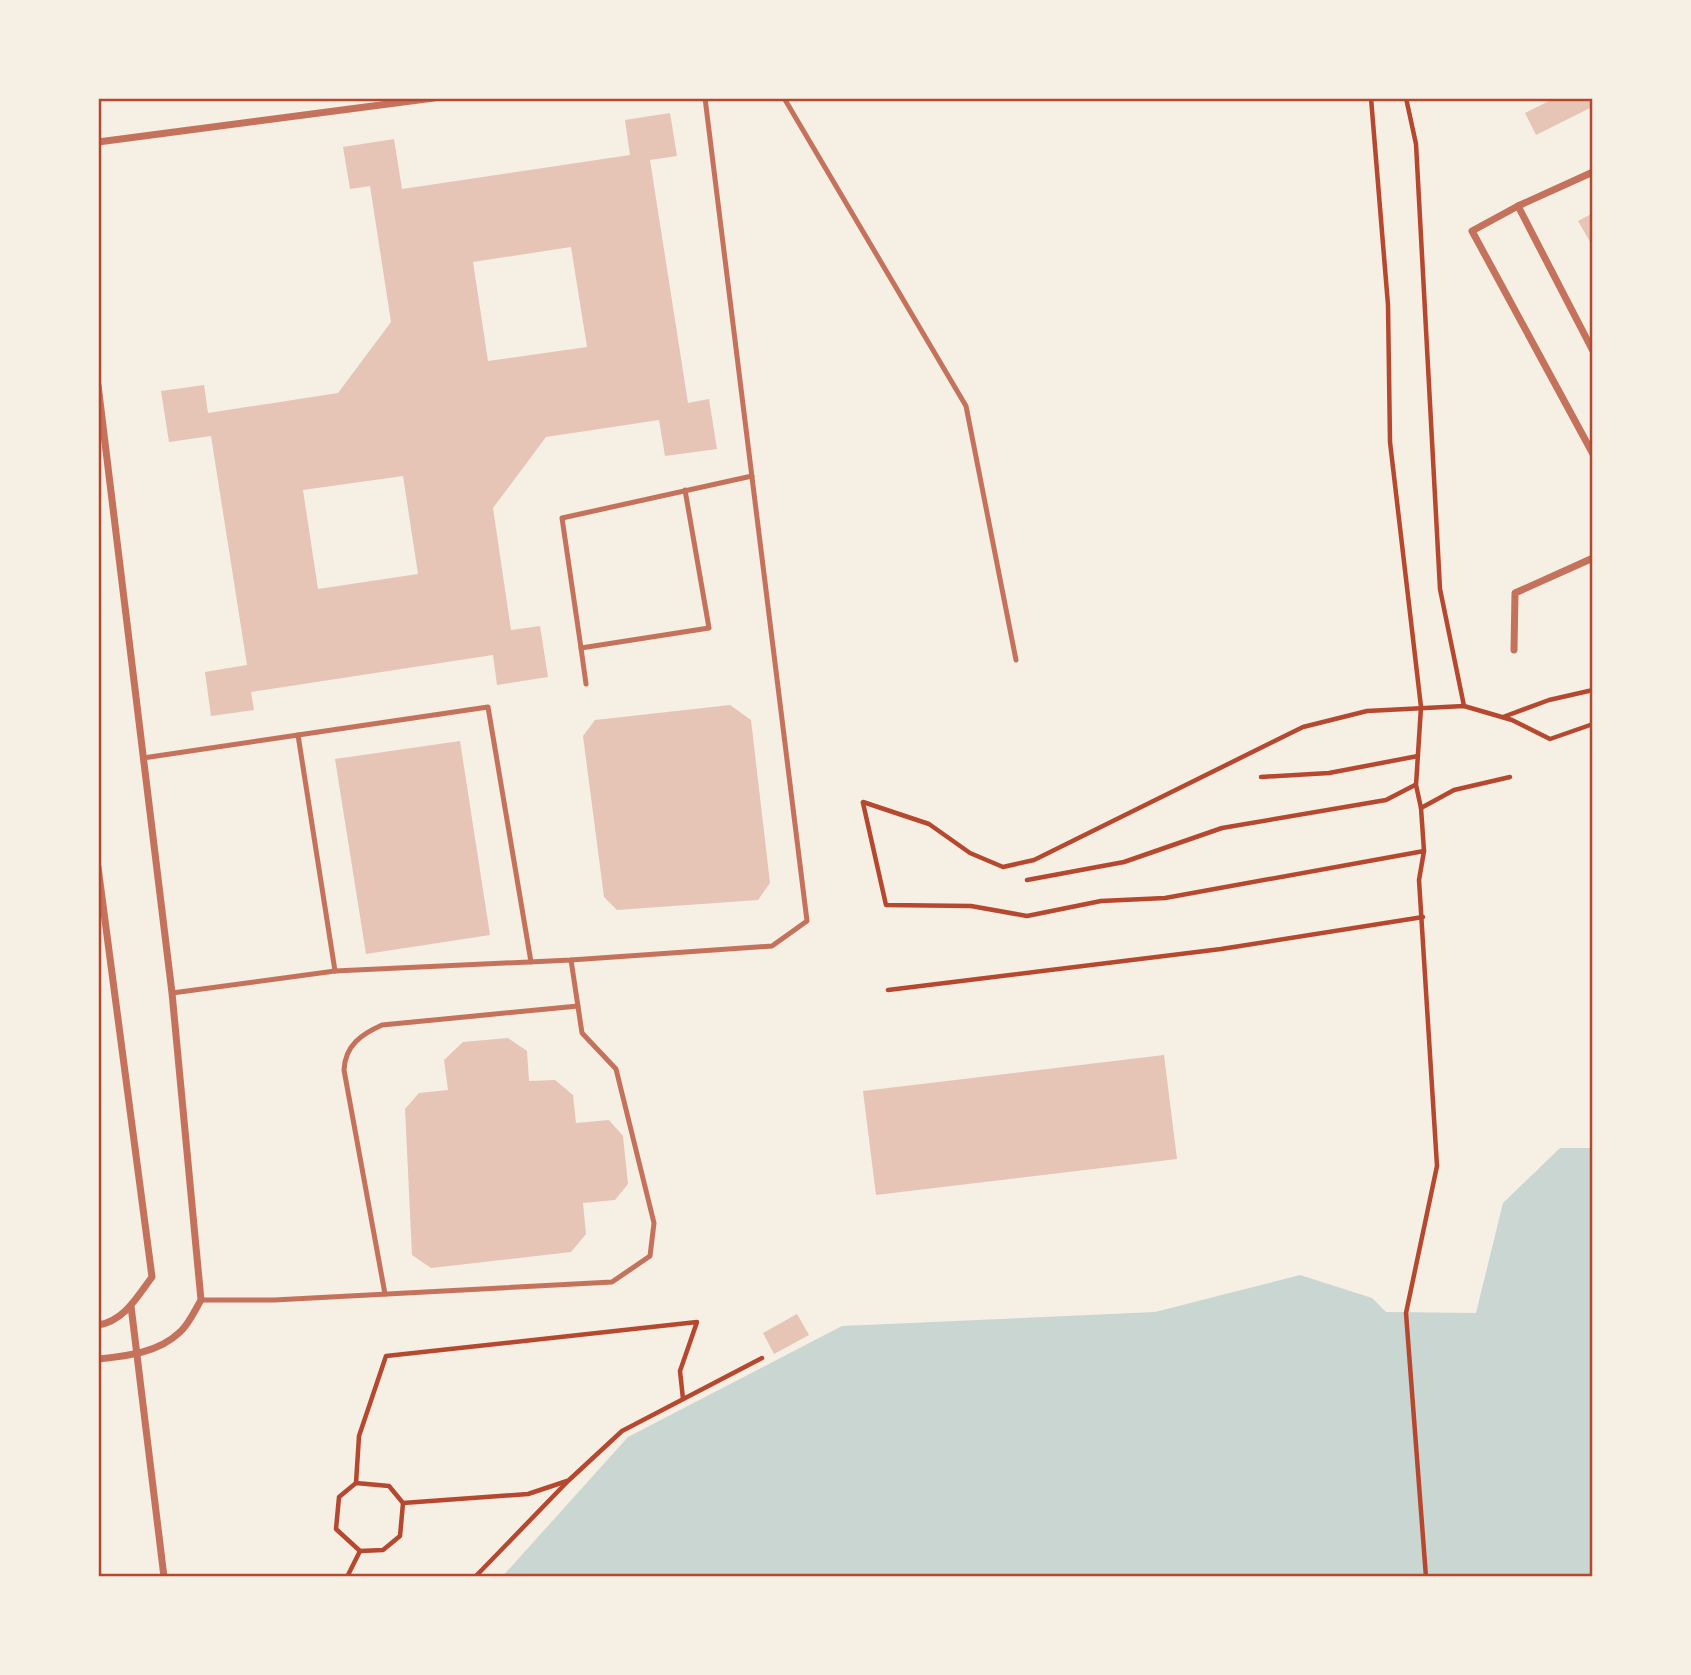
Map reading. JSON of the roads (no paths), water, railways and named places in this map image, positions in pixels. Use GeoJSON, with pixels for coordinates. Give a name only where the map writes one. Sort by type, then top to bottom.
{"type":"FeatureCollection","features":[{"type":"Feature","properties":{"kind":"street"},"geometry":{"type":"LineString","coordinates":[[98,142],[434,98]]}},
{"type":"Feature","properties":{"kind":"street"},"geometry":{"type":"LineString","coordinates":[[1593,172],[1518,206],[1472,231],[1593,454]]}},
{"type":"Feature","properties":{"kind":"street"},"geometry":{"type":"LineString","coordinates":[[1518,206],[1593,351]]}},
{"type":"Feature","properties":{"kind":"street"},"geometry":{"type":"LineString","coordinates":[[98,385],[173,993],[201,1300],[182,1331],[166,1343],[137,1354],[98,1359]]}},
{"type":"Feature","properties":{"kind":"street"},"geometry":{"type":"LineString","coordinates":[[1514,650],[1515,593],[1593,558]]}},
{"type":"Feature","properties":{"kind":"street"},"geometry":{"type":"LineString","coordinates":[[98,867],[152,1277],[131,1306],[111,1323],[98,1325]]}},
{"type":"Feature","properties":{"kind":"street"},"geometry":{"type":"LineString","coordinates":[[131,1306],[164,1577]]}},
{"type":"Feature","properties":{"kind":"lane"},"geometry":{"type":"LineString","coordinates":[[173,993],[335,971],[571,960],[772,946],[807,921],[705,98]]}},
{"type":"Feature","properties":{"kind":"lane"},"geometry":{"type":"LineString","coordinates":[[784,98],[966,406],[1016,660]]}},
{"type":"Feature","properties":{"kind":"lane"},"geometry":{"type":"LineString","coordinates":[[586,684],[562,518],[752,475]]}},
{"type":"Feature","properties":{"kind":"lane"},"geometry":{"type":"LineString","coordinates":[[582,648],[709,628],[685,490]]}},
{"type":"Feature","properties":{"kind":"lane"},"geometry":{"type":"LineString","coordinates":[[143,758],[488,707],[531,962]]}},
{"type":"Feature","properties":{"kind":"lane"},"geometry":{"type":"LineString","coordinates":[[298,735],[335,971]]}},
{"type":"Feature","properties":{"kind":"lane"},"geometry":{"type":"LineString","coordinates":[[201,1300],[274,1300],[612,1283],[650,1256],[654,1223],[616,1069],[582,1033],[571,960]]}},
{"type":"Feature","properties":{"kind":"lane"},"geometry":{"type":"LineString","coordinates":[[385,1294],[344,1070],[345,1059],[352,1048],[362,1034],[382,1025],[578,1006]]}}]}
